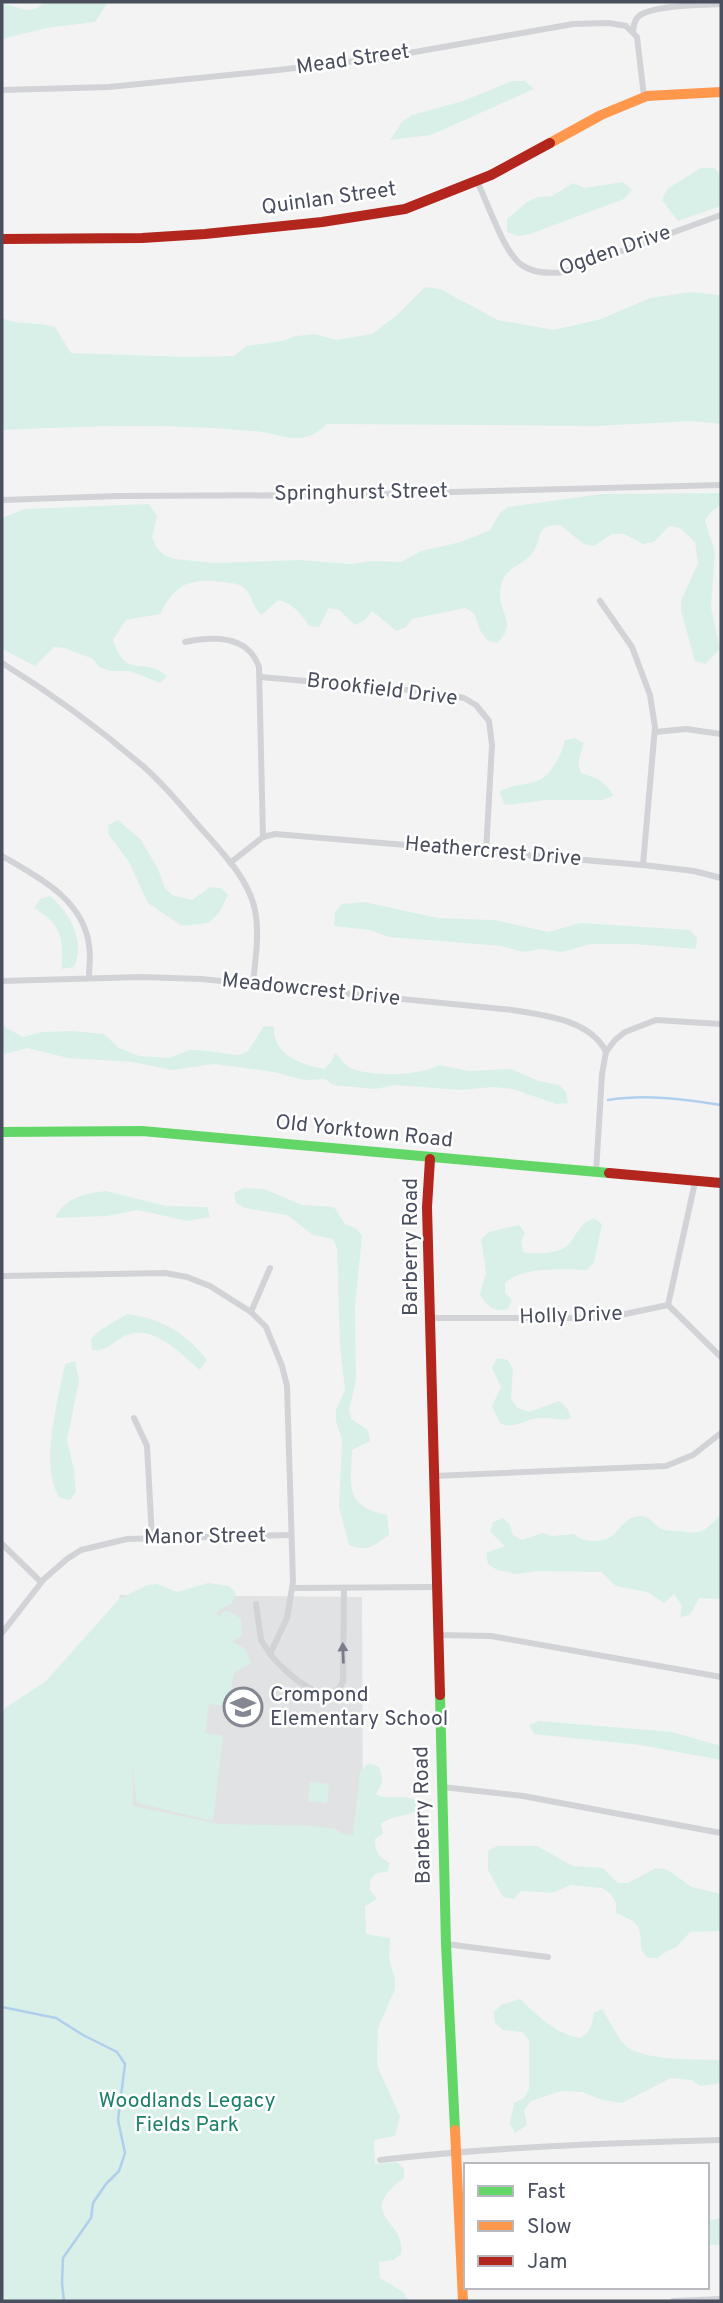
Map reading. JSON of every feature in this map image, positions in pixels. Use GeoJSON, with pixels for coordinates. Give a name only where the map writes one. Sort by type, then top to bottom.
{"type":"FeatureCollection","features":[{"type":"Feature","properties":{"kind":"street"},"geometry":{"type":"LineString","coordinates":[[644,97],[637,37],[633,31],[635,20],[641,14],[658,9],[721,4]]}},
{"type":"Feature","properties":{"kind":"street","name":"Mead Street"},"geometry":{"type":"LineString","coordinates":[[2,90],[109,87],[275,71],[381,58],[573,24],[620,24],[633,31]]}},
{"type":"Feature","properties":{"kind":"street","name":"Quinlan Street"},"geometry":{"type":"LineString","coordinates":[[2,240],[142,238],[322,222],[405,209],[477,181],[601,115],[644,97],[721,92]]}},
{"type":"Feature","properties":{"kind":"street","name":"Ogden Drive"},"geometry":{"type":"LineString","coordinates":[[477,181],[508,252],[527,269],[540,273],[564,272],[721,215]]}},
{"type":"Feature","properties":{"kind":"street","name":"Springhurst Street"},"geometry":{"type":"LineString","coordinates":[[2,500],[721,485]]}},
{"type":"Feature","properties":{"kind":"street"},"geometry":{"type":"LineString","coordinates":[[600,601],[632,647],[650,695],[655,732],[643,865]]}},
{"type":"Feature","properties":{"kind":"street"},"geometry":{"type":"LineString","coordinates":[[186,642],[213,637],[242,644],[256,657],[260,677],[263,837],[230,863]]}},
{"type":"Feature","properties":{"kind":"street"},"geometry":{"type":"LineString","coordinates":[[2,663],[82,718],[145,768],[174,797],[230,863],[255,909],[257,940],[253,985]]}},
{"type":"Feature","properties":{"kind":"street","name":"Brookfield Drive"},"geometry":{"type":"LineString","coordinates":[[260,677],[432,692],[464,698],[476,705],[489,721],[492,745],[486,852]]}},
{"type":"Feature","properties":{"kind":"street"},"geometry":{"type":"LineString","coordinates":[[655,732],[686,729],[721,734]]}},
{"type":"Feature","properties":{"kind":"street","name":"Heathercrest Drive"},"geometry":{"type":"LineString","coordinates":[[263,837],[275,834],[643,865],[694,871],[721,878]]}},
{"type":"Feature","properties":{"kind":"street"},"geometry":{"type":"LineString","coordinates":[[2,856],[37,876],[62,895],[82,920],[90,947],[89,978]]}},
{"type":"Feature","properties":{"kind":"street","name":"Meadowcrest Drive"},"geometry":{"type":"LineString","coordinates":[[2,981],[89,978],[201,979],[540,1015],[595,1035],[606,1052]]}},
{"type":"Feature","properties":{"kind":"street"},"geometry":{"type":"LineString","coordinates":[[596,1172],[606,1052],[625,1032],[645,1022],[674,1020],[721,1024]]}},
{"type":"Feature","properties":{"kind":"street","name":"Old Yorktown Road"},"geometry":{"type":"LineString","coordinates":[[2,1132],[142,1131],[430,1159],[721,1183]]}},
{"type":"Feature","properties":{"kind":"street","name":"Barberry Road"},"geometry":{"type":"LineString","coordinates":[[430,1159],[427,1207],[446,1944],[463,2301]]}},
{"type":"Feature","properties":{"kind":"street"},"geometry":{"type":"LineString","coordinates":[[695,1182],[668,1305],[721,1356]]}},
{"type":"Feature","properties":{"kind":"street"},"geometry":{"type":"LineString","coordinates":[[251,1312],[270,1268]]}},
{"type":"Feature","properties":{"kind":"street"},"geometry":{"type":"LineString","coordinates":[[2,1276],[165,1273],[187,1277],[210,1286],[251,1312],[266,1327],[275,1344],[287,1386],[290,1535]]}},
{"type":"Feature","properties":{"kind":"street","name":"Holly Drive"},"geometry":{"type":"LineString","coordinates":[[431,1318],[606,1318],[668,1305]]}},
{"type":"Feature","properties":{"kind":"street"},"geometry":{"type":"LineString","coordinates":[[134,1419],[147,1446],[152,1538]]}},
{"type":"Feature","properties":{"kind":"street"},"geometry":{"type":"LineString","coordinates":[[434,1476],[666,1466],[693,1455],[721,1433]]}},
{"type":"Feature","properties":{"kind":"street","name":"Manor Street"},"geometry":{"type":"LineString","coordinates":[[2,1633],[41,1582],[67,1559],[82,1550],[110,1541],[290,1535],[292,1588],[287,1618],[270,1654]]}},
{"type":"Feature","properties":{"kind":"street"},"geometry":{"type":"LineString","coordinates":[[2,1544],[41,1582]]}},
{"type":"Feature","properties":{"kind":"street"},"geometry":{"type":"LineString","coordinates":[[292,1588],[436,1587]]}},
{"type":"Feature","properties":{"kind":"street"},"geometry":{"type":"LineString","coordinates":[[256,1604],[261,1640],[283,1670],[315,1691],[332,1693],[338,1690],[343,1681],[344,1588]]}},
{"type":"Feature","properties":{"kind":"street"},"geometry":{"type":"LineString","coordinates":[[438,1635],[491,1636],[721,1677]]}},
{"type":"Feature","properties":{"kind":"street"},"geometry":{"type":"LineString","coordinates":[[442,1787],[523,1796],[721,1833]]}},
{"type":"Feature","properties":{"kind":"street"},"geometry":{"type":"LineString","coordinates":[[446,1944],[548,1957]]}},
{"type":"Feature","properties":{"kind":"street"},"geometry":{"type":"LineString","coordinates":[[380,2160],[455,2151],[721,2140]]}},
{"type":"Feature","properties":{"kind":"street"},"geometry":{"type":"LineString","coordinates":[[673,2301],[721,2300]]}},
{"type":"Feature","properties":{"kind":"shaded area","name":"Crompond Elementary School"},"geometry":{"type":"Polygon","coordinates":[[[120,1595],[362,1597],[363,1847],[216,1830],[129,1807],[117,1607],[120,1595]]]}},
{"type":"Feature","properties":{"kind":"green space"},"geometry":{"type":"Polygon","coordinates":[[[46,2],[108,2],[95,22],[46,28],[2,39],[2,4],[28,10],[46,2]]]}},
{"type":"Feature","properties":{"kind":"green space"},"geometry":{"type":"Polygon","coordinates":[[[512,81],[525,81],[534,89],[431,135],[390,140],[402,122],[412,115],[463,101],[512,81]]]}},
{"type":"Feature","properties":{"kind":"green space"},"geometry":{"type":"Polygon","coordinates":[[[701,168],[714,168],[721,174],[721,206],[678,221],[662,200],[667,189],[701,168]]]}},
{"type":"Feature","properties":{"kind":"green space"},"geometry":{"type":"Polygon","coordinates":[[[623,182],[632,190],[624,199],[530,234],[518,236],[507,232],[507,219],[527,202],[538,197],[552,196],[573,183],[585,188],[623,182]]]}},
{"type":"Feature","properties":{"kind":"green space"},"geometry":{"type":"Polygon","coordinates":[[[425,287],[440,289],[498,320],[554,330],[601,319],[650,298],[691,292],[721,295],[721,424],[692,421],[595,426],[327,424],[318,432],[301,438],[253,431],[159,426],[2,430],[2,318],[55,327],[71,353],[234,356],[246,346],[282,341],[296,336],[315,334],[336,340],[372,334],[397,315],[425,287]]]}},
{"type":"Feature","properties":{"kind":"green space"},"geometry":{"type":"Polygon","coordinates":[[[721,493],[721,505],[711,512],[705,521],[715,552],[711,607],[720,649],[705,664],[695,661],[681,611],[681,601],[698,563],[695,542],[680,528],[669,526],[654,542],[643,544],[624,534],[612,534],[594,546],[584,544],[560,525],[546,527],[540,533],[533,552],[504,577],[500,600],[507,624],[497,643],[487,640],[474,613],[465,608],[412,619],[406,627],[396,631],[372,611],[365,620],[355,625],[339,610],[329,608],[319,627],[309,626],[296,610],[284,602],[278,600],[262,615],[242,586],[201,581],[178,589],[160,614],[126,620],[113,640],[118,652],[130,664],[150,667],[167,676],[160,683],[130,671],[110,671],[99,667],[93,659],[64,648],[54,647],[35,666],[2,649],[2,518],[25,509],[149,504],[157,516],[152,537],[156,547],[164,555],[174,559],[216,563],[299,560],[351,564],[372,561],[401,562],[421,551],[461,542],[490,530],[500,513],[508,507],[602,494],[721,493]]]}},
{"type":"Feature","properties":{"kind":"green space"},"geometry":{"type":"Polygon","coordinates":[[[575,738],[584,743],[578,763],[581,773],[604,783],[613,796],[603,800],[547,800],[505,805],[499,792],[542,778],[555,764],[565,740],[575,738]]]}},
{"type":"Feature","properties":{"kind":"green space"},"geometry":{"type":"Polygon","coordinates":[[[118,820],[141,840],[157,867],[165,888],[172,895],[192,900],[210,887],[221,888],[228,895],[219,913],[208,923],[182,926],[148,903],[129,862],[109,835],[108,825],[118,820]]]}},
{"type":"Feature","properties":{"kind":"green space"},"geometry":{"type":"Polygon","coordinates":[[[50,896],[64,910],[74,928],[78,948],[74,967],[62,969],[59,933],[50,920],[34,908],[40,899],[50,896]]]}},
{"type":"Feature","properties":{"kind":"green space"},"geometry":{"type":"Polygon","coordinates":[[[364,902],[438,918],[494,920],[549,932],[580,923],[690,930],[697,938],[696,949],[591,944],[562,952],[542,949],[522,952],[502,946],[389,937],[369,930],[334,926],[335,912],[342,904],[364,902]]]}},
{"type":"Feature","properties":{"kind":"green space"},"geometry":{"type":"Polygon","coordinates":[[[2,1020],[5,1027],[23,1037],[42,1032],[104,1034],[119,1048],[139,1056],[169,1058],[189,1050],[239,1055],[248,1051],[264,1026],[274,1027],[278,1045],[283,1051],[297,1061],[315,1067],[324,1069],[335,1053],[349,1067],[370,1073],[408,1073],[439,1065],[469,1071],[511,1069],[539,1081],[559,1085],[566,1092],[568,1103],[556,1104],[513,1089],[493,1087],[461,1090],[395,1085],[375,1089],[333,1085],[325,1079],[304,1080],[274,1072],[214,1064],[172,1070],[132,1062],[68,1058],[27,1048],[6,1054],[2,1053],[2,1020]]]}},
{"type":"Feature","properties":{"kind":"green space"},"geometry":{"type":"Polygon","coordinates":[[[243,1188],[264,1189],[302,1205],[334,1207],[345,1224],[356,1228],[362,1236],[355,1306],[356,1380],[349,1410],[351,1419],[368,1430],[370,1441],[352,1450],[351,1485],[357,1500],[363,1506],[387,1515],[389,1535],[370,1547],[349,1545],[339,1507],[342,1440],[336,1421],[336,1410],[345,1390],[340,1346],[337,1249],[333,1239],[313,1235],[287,1215],[245,1208],[236,1203],[234,1193],[243,1188]]]}},
{"type":"Feature","properties":{"kind":"green space"},"geometry":{"type":"Polygon","coordinates":[[[106,1191],[166,1206],[207,1207],[210,1217],[187,1221],[138,1210],[107,1216],[55,1218],[70,1201],[83,1195],[106,1191]]]}},
{"type":"Feature","properties":{"kind":"green space"},"geometry":{"type":"Polygon","coordinates":[[[594,1218],[602,1224],[594,1262],[587,1270],[533,1271],[513,1278],[505,1283],[505,1293],[512,1300],[508,1309],[495,1309],[480,1295],[486,1272],[481,1239],[489,1232],[519,1225],[525,1233],[521,1242],[523,1252],[545,1253],[567,1246],[581,1227],[594,1218]]]}},
{"type":"Feature","properties":{"kind":"green space"},"geometry":{"type":"Polygon","coordinates":[[[127,1314],[151,1319],[172,1328],[207,1360],[200,1370],[166,1342],[157,1337],[137,1333],[122,1337],[103,1349],[92,1350],[91,1339],[127,1314]]]}},
{"type":"Feature","properties":{"kind":"green space"},"geometry":{"type":"Polygon","coordinates":[[[497,1358],[508,1360],[513,1369],[511,1399],[518,1408],[529,1412],[559,1401],[567,1408],[571,1418],[535,1418],[513,1425],[501,1424],[492,1406],[501,1387],[492,1368],[497,1358]]]}},
{"type":"Feature","properties":{"kind":"green space"},"geometry":{"type":"Polygon","coordinates":[[[75,1361],[79,1381],[67,1440],[76,1492],[70,1500],[60,1498],[54,1485],[51,1451],[65,1364],[75,1361]]]}},
{"type":"Feature","properties":{"kind":"green space"},"geometry":{"type":"Polygon","coordinates":[[[721,1514],[721,1597],[699,1598],[690,1615],[680,1617],[682,1606],[674,1594],[664,1603],[647,1592],[616,1586],[601,1572],[537,1571],[517,1574],[497,1570],[488,1564],[486,1553],[505,1546],[490,1532],[493,1522],[503,1518],[510,1525],[513,1535],[522,1540],[542,1533],[552,1536],[574,1534],[594,1541],[609,1538],[633,1517],[647,1517],[664,1530],[699,1532],[721,1514]]]}},
{"type":"Feature","properties":{"kind":"green space","name":"Woodlands Legacy Fields Park"},"geometry":{"type":"Polygon","coordinates":[[[208,1583],[229,1586],[236,1593],[232,1603],[215,1613],[219,1618],[224,1611],[229,1611],[241,1619],[242,1635],[232,1642],[244,1648],[251,1663],[234,1673],[228,1706],[209,1704],[205,1733],[223,1736],[213,1821],[137,1803],[132,1762],[133,1806],[219,1824],[314,1826],[353,1835],[360,1771],[369,1763],[379,1767],[382,1775],[376,1794],[416,1800],[418,1810],[381,1824],[383,1834],[375,1839],[376,1848],[380,1857],[390,1863],[387,1872],[377,1873],[370,1880],[370,1890],[377,1899],[365,1906],[366,1934],[390,1938],[389,1958],[395,1979],[395,1989],[378,2028],[377,2058],[378,2068],[400,2116],[395,2136],[374,2140],[375,2164],[397,2162],[404,2169],[404,2178],[389,2191],[383,2201],[382,2210],[401,2242],[401,2254],[393,2260],[379,2262],[380,2278],[403,2292],[409,2301],[2,2301],[2,1710],[46,1681],[119,1599],[147,1585],[157,1584],[177,1592],[208,1583]]]}},
{"type":"Feature","properties":{"kind":"green space"},"geometry":{"type":"Polygon","coordinates":[[[539,1721],[672,1732],[721,1746],[721,1760],[640,1745],[534,1734],[529,1725],[539,1721]]]}},
{"type":"Feature","properties":{"kind":"green space"},"geometry":{"type":"Polygon","coordinates":[[[310,1782],[329,1784],[327,1803],[308,1801],[310,1782]]]}},
{"type":"Feature","properties":{"kind":"green space"},"geometry":{"type":"Polygon","coordinates":[[[497,1846],[537,1846],[573,1866],[603,1868],[618,1883],[628,1883],[656,1868],[666,1869],[692,1887],[721,1894],[721,1931],[690,1932],[677,1947],[658,1958],[648,1958],[641,1950],[637,1926],[630,1919],[616,1913],[616,1903],[611,1894],[602,1888],[571,1885],[552,1893],[521,1891],[514,1899],[503,1897],[488,1870],[488,1851],[497,1846]]]}},
{"type":"Feature","properties":{"kind":"green space"},"geometry":{"type":"Polygon","coordinates":[[[520,1999],[555,2028],[580,2038],[591,2027],[593,2013],[602,2009],[623,2043],[642,2054],[721,2060],[721,2083],[700,2086],[691,2080],[671,2078],[622,2103],[602,2100],[582,2092],[561,2091],[531,2101],[524,2110],[527,2125],[515,2133],[510,2123],[514,2103],[524,2098],[529,2089],[529,2040],[522,2032],[503,2030],[495,2023],[494,2012],[501,2005],[520,1999]]]}},
{"type":"Feature","properties":{"kind":"green space"},"geometry":{"type":"Polygon","coordinates":[[[721,2218],[721,2245],[709,2245],[709,2221],[721,2218]]]}},
{"type":"Feature","properties":{"kind":"waterway"},"geometry":{"type":"LineString","coordinates":[[608,1100],[650,1097],[721,1105]]}},
{"type":"Feature","properties":{"kind":"waterway"},"geometry":{"type":"LineString","coordinates":[[2,2007],[56,2018],[117,2052],[125,2064],[118,2120],[125,2153],[119,2171],[93,2203],[91,2218],[63,2258],[64,2301]]}},
{"type":"Feature","properties":{"kind":"traffic: fast"},"geometry":{"type":"LineString","coordinates":[[2,1132],[142,1131],[609,1173]]}},
{"type":"Feature","properties":{"kind":"traffic: fast"},"geometry":{"type":"LineString","coordinates":[[440,1695],[446,1944],[455,2130]]}},
{"type":"Feature","properties":{"kind":"traffic: slow"},"geometry":{"type":"LineString","coordinates":[[550,143],[601,115],[647,96],[721,92]]}},
{"type":"Feature","properties":{"kind":"traffic: slow"},"geometry":{"type":"LineString","coordinates":[[455,2130],[463,2301]]}},
{"type":"Feature","properties":{"kind":"traffic: jam"},"geometry":{"type":"LineString","coordinates":[[2,239],[142,238],[205,234],[322,222],[405,209],[491,175],[550,143]]}},
{"type":"Feature","properties":{"kind":"traffic: jam"},"geometry":{"type":"LineString","coordinates":[[430,1159],[427,1207],[440,1695]]}},
{"type":"Feature","properties":{"kind":"traffic: jam"},"geometry":{"type":"LineString","coordinates":[[609,1173],[721,1183]]}},
{"type":"Feature","properties":{"kind":"place","name":"Crompond Elementary School"},"geometry":{"type":"Point","coordinates":[243,1707]}}]}
